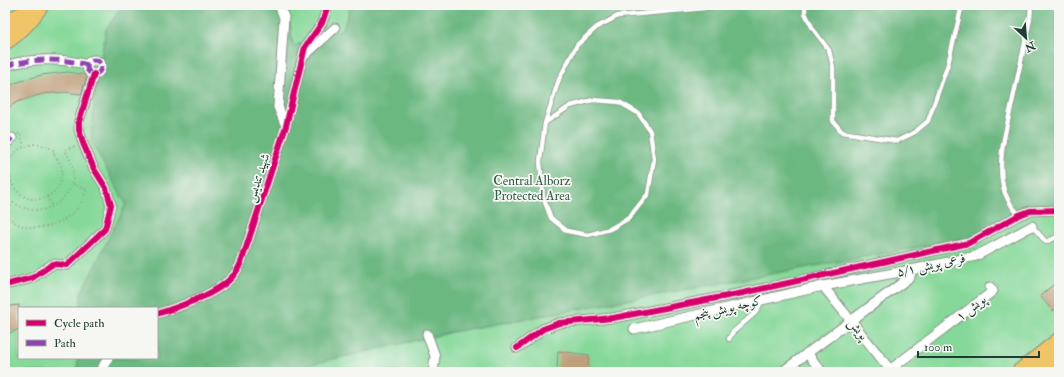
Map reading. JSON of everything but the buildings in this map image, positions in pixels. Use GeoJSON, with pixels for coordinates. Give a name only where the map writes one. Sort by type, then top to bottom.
{"type":"FeatureCollection","features":[{"type":"Feature","properties":{"kind":"highway"},"geometry":{"type":"LineString","coordinates":[[5,15],[37,6]]}},
{"type":"Feature","properties":{"kind":"highway"},"geometry":{"type":"LineString","coordinates":[[5,23],[37,6]]}},
{"type":"Feature","properties":{"kind":"highway"},"geometry":{"type":"LineString","coordinates":[[5,41],[18,32],[28,22],[37,6]]}},
{"type":"Feature","properties":{"kind":"main road"},"geometry":{"type":"LineString","coordinates":[[1019,372],[1059,340]]}},
{"type":"Feature","properties":{"kind":"main road"},"geometry":{"type":"LineString","coordinates":[[1038,372],[1059,355]]}},
{"type":"Feature","properties":{"kind":"street"},"geometry":{"type":"LineString","coordinates":[[279,5],[284,17],[278,106],[286,126]]}},
{"type":"Feature","properties":{"kind":"street","name":"شهید تندیس"},"geometry":{"type":"LineString","coordinates":[[158,314],[181,306],[218,289],[234,276],[242,260],[286,126],[305,47],[322,23],[328,5]]}},
{"type":"Feature","properties":{"kind":"street"},"geometry":{"type":"LineString","coordinates":[[302,57],[336,28]]}},
{"type":"Feature","properties":{"kind":"street"},"geometry":{"type":"LineString","coordinates":[[5,66],[42,59],[75,62],[88,65],[88,63],[92,60],[100,62],[101,69],[94,74],[79,121],[79,130],[94,169],[106,188],[112,205],[105,229],[67,265],[54,264],[32,278],[5,285]]}},
{"type":"Feature","properties":{"kind":"street"},"geometry":{"type":"LineString","coordinates":[[5,145],[12,138]]}},
{"type":"Feature","properties":{"kind":"street"},"geometry":{"type":"LineString","coordinates":[[517,348],[543,329],[559,323],[613,318],[743,293],[969,243],[1019,215],[1030,211],[1059,210]]}},
{"type":"Feature","properties":{"kind":"street","name":"فرعی پویش ۵/۱"},"geometry":{"type":"LineString","coordinates":[[823,286],[911,270],[976,256],[1032,226]]}},
{"type":"Feature","properties":{"kind":"street"},"geometry":{"type":"LineString","coordinates":[[782,372],[910,277],[911,270]]}},
{"type":"Feature","properties":{"kind":"street","name":"کوچه پویش پنجم"},"geometry":{"type":"LineString","coordinates":[[634,329],[823,286]]}},
{"type":"Feature","properties":{"kind":"street","name":"پویش"},"geometry":{"type":"LineString","coordinates":[[823,286],[890,371]]}},
{"type":"Feature","properties":{"kind":"street","name":"پویش ۱"},"geometry":{"type":"LineString","coordinates":[[890,371],[993,291],[990,287]]}},
{"type":"Feature","properties":{"kind":"street"},"geometry":{"type":"LineString","coordinates":[[427,334],[435,356],[433,372]]}},
{"type":"Feature","properties":{"kind":"street"},"geometry":{"type":"LineString","coordinates":[[807,353],[822,372]]}},
{"type":"Feature","properties":{"kind":"street"},"geometry":{"type":"LineString","coordinates":[[100,372],[107,359]]}},
{"type":"Feature","properties":{"kind":"lane"},"geometry":{"type":"LineString","coordinates":[[545,123],[570,106],[593,100],[619,102],[638,113],[650,131],[654,159],[648,194],[629,218],[610,229],[588,235],[567,231],[551,218],[543,196],[540,161],[545,123],[558,79],[577,45],[597,27],[618,16],[705,8],[712,5]]}},
{"type":"Feature","properties":{"kind":"lane"},"geometry":{"type":"LineString","coordinates":[[804,5],[805,13],[813,29],[829,50],[834,67],[833,121],[842,132],[897,141],[915,132],[928,121],[948,64],[962,5]]}},
{"type":"Feature","properties":{"kind":"lane"},"geometry":{"type":"LineString","coordinates":[[1019,215],[1010,204],[1003,186],[1001,172],[1002,146],[1030,19],[1031,5]]}},
{"type":"Feature","properties":{"kind":"lane"},"geometry":{"type":"LineString","coordinates":[[1032,226],[1046,242],[1059,236]]}},
{"type":"Feature","properties":{"kind":"lane"},"geometry":{"type":"LineString","coordinates":[[729,338],[732,333],[756,312],[762,300]]}},
{"type":"Feature","properties":{"kind":"path"},"geometry":{"type":"LineString","coordinates":[[72,183],[87,190],[80,206],[68,218],[52,226],[35,228],[18,224],[5,214],[13,202],[21,208],[34,210],[46,209],[58,204],[72,183],[73,172],[71,160],[65,150],[83,143]]}},
{"type":"Feature","properties":{"kind":"path"},"geometry":{"type":"LineString","coordinates":[[34,144],[43,145],[50,147],[56,152],[53,154],[59,162],[62,170],[61,178],[59,186],[54,193],[47,197],[29,199],[21,195],[15,189],[11,181],[10,174],[6,174],[10,158],[16,151],[24,146],[34,144]]}},
{"type":"Feature","properties":{"kind":"path"},"geometry":{"type":"LineString","coordinates":[[47,197],[52,206]]}},
{"type":"Feature","properties":{"kind":"green space","name":"Central Alborz Protected Area"},"geometry":{"type":"Polygon","coordinates":[[[5,5],[1059,5],[1059,372],[5,372],[5,5]]]}},
{"type":"Feature","properties":{"kind":"green space","name":"Central Alborz Protected Area"},"geometry":{"type":"Polygon","coordinates":[[[123,5],[288,5],[293,46],[343,29],[351,5],[1059,5],[1059,205],[1028,208],[969,238],[457,331],[277,372],[77,372],[78,359],[158,359],[158,307],[80,307],[81,293],[126,204],[91,142],[95,91],[106,29],[123,5]]]}},
{"type":"Feature","properties":{"kind":"marked path"},"geometry":{"type":"LineString","coordinates":[[5,66],[36,60],[57,60],[88,65]]}},
{"type":"Feature","properties":{"kind":"marked path"},"geometry":{"type":"LineString","coordinates":[[94,60],[99,62],[101,67],[99,72],[94,74],[89,72],[87,67],[89,62],[94,60]]}},
{"type":"Feature","properties":{"kind":"marked path"},"geometry":{"type":"LineString","coordinates":[[5,145],[12,138]]}},
{"type":"Feature","properties":{"kind":"cycle path"},"geometry":{"type":"LineString","coordinates":[[158,314],[187,304],[218,289],[226,283],[237,270],[242,260],[286,126],[305,47],[322,23],[328,5]]}},
{"type":"Feature","properties":{"kind":"cycle path"},"geometry":{"type":"LineString","coordinates":[[5,285],[32,278],[53,264],[67,265],[105,229],[111,205],[106,188],[94,169],[79,130],[79,121],[94,74]]}},
{"type":"Feature","properties":{"kind":"cycle path"},"geometry":{"type":"LineString","coordinates":[[517,348],[543,329],[559,323],[613,318],[743,293],[969,243],[1019,215],[1030,211],[1059,210]]}}]}
